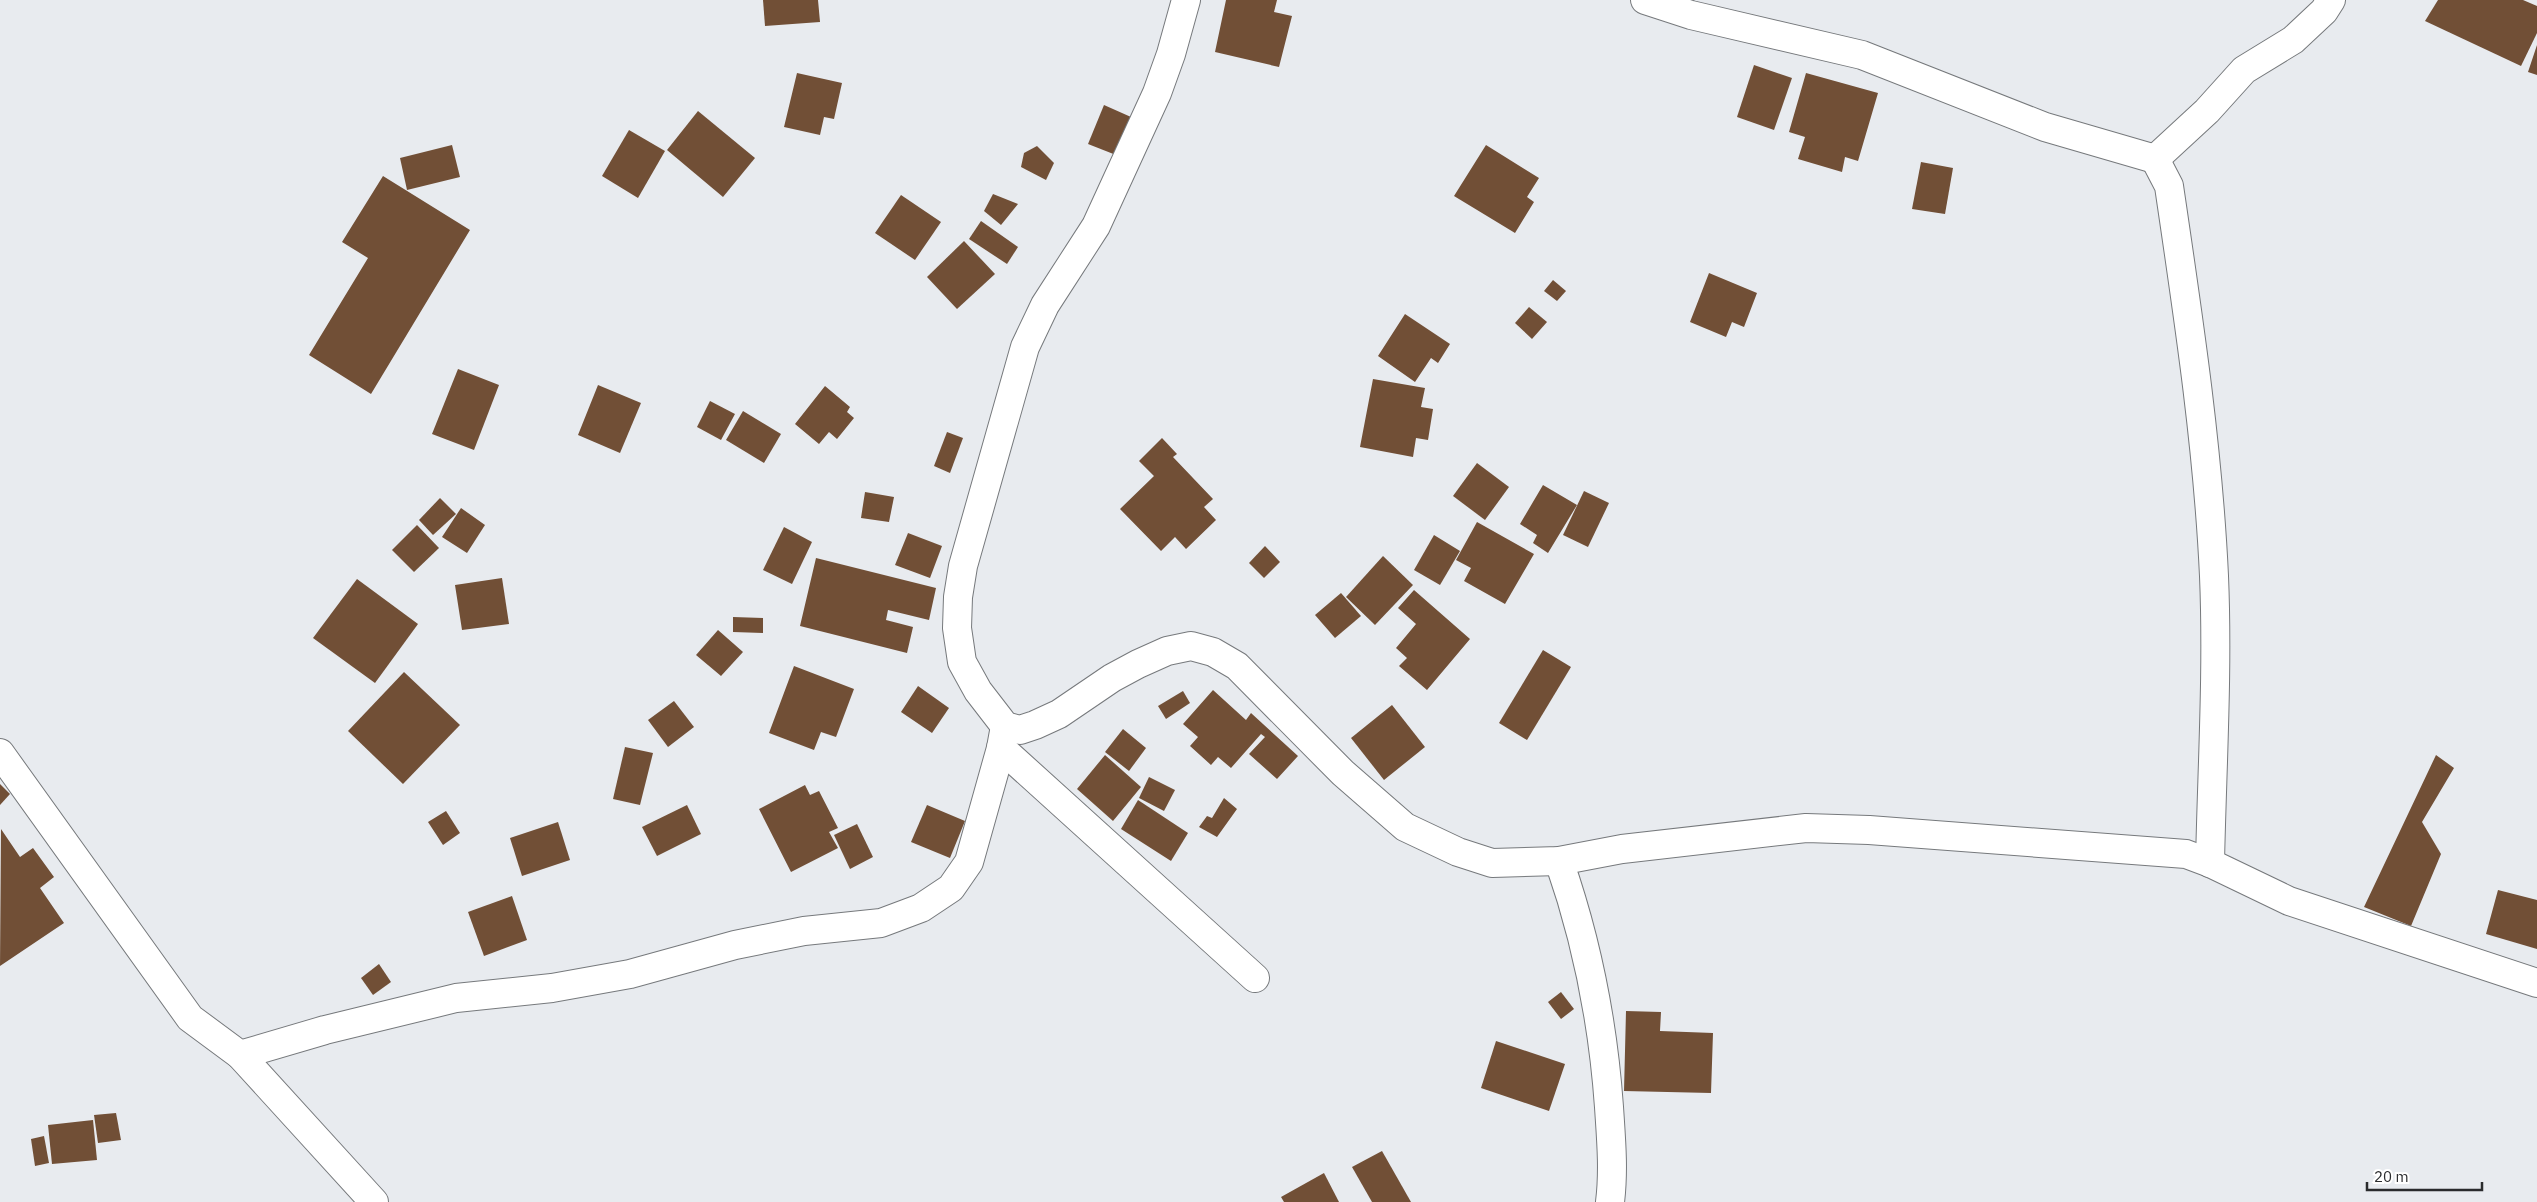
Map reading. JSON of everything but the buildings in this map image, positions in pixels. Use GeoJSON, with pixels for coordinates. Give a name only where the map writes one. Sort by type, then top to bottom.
{"type":"FeatureCollection","features":[{"type":"Feature","properties":{"kind":"street"},"geometry":{"type":"LineString","coordinates":[[1186,0],[1171,54],[1157,93],[1096,226],[1045,305],[1025,347],[963,566],[958,597],[957,628],[962,662],[1003,737],[1255,978]]}},
{"type":"Feature","properties":{"kind":"street"},"geometry":{"type":"LineString","coordinates":[[1644,0],[1691,15],[1862,55],[2045,127],[2155,159],[2169,186],[2207,483],[2214,587],[2214,696],[2210,863]]}},
{"type":"Feature","properties":{"kind":"street"},"geometry":{"type":"LineString","coordinates":[[2155,159],[2207,111],[2244,70],[2293,40],[2324,11],[2331,0]]}},
{"type":"Feature","properties":{"kind":"street"},"geometry":{"type":"LineString","coordinates":[[1003,737],[1059,714],[1112,678],[1138,664],[1167,651],[1191,646],[1213,652],[1237,666],[1343,774],[1406,827],[1458,852],[1492,863],[1559,861],[1622,849],[1806,828],[1869,830],[2186,854],[2210,863],[2289,901],[2537,983]]}},
{"type":"Feature","properties":{"kind":"street"},"geometry":{"type":"LineString","coordinates":[[240,1055],[325,1030],[456,998],[552,988],[620,976],[734,945],[804,932],[881,923],[912,912],[934,901],[951,888],[969,862],[1003,737]]}},
{"type":"Feature","properties":{"kind":"street"},"geometry":{"type":"LineString","coordinates":[[0,753],[190,1018],[240,1055],[374,1202]]}},
{"type":"Feature","properties":{"kind":"street"},"geometry":{"type":"LineString","coordinates":[[1559,861],[1586,946],[1595,990],[1607,1075],[1612,1141],[1610,1202]]}}]}
